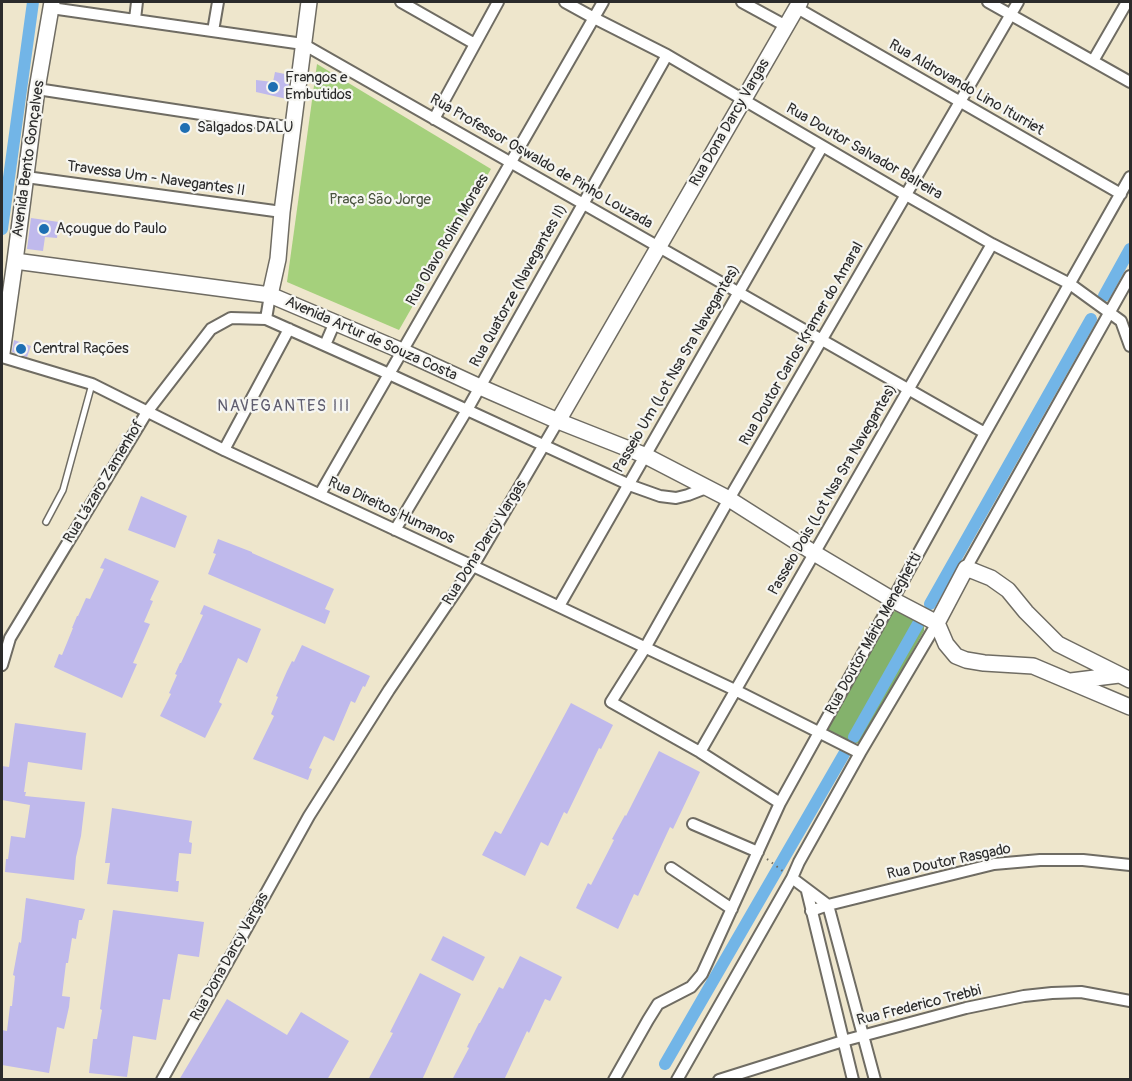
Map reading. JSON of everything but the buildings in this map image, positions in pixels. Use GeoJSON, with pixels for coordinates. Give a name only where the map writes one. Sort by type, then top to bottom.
{"type":"FeatureCollection","features":[{"type":"Feature","properties":{"kind":"street"},"geometry":{"type":"LineString","coordinates":[[135,19],[137,2]]}},
{"type":"Feature","properties":{"kind":"street"},"geometry":{"type":"LineString","coordinates":[[213,31],[218,2]]}},
{"type":"Feature","properties":{"kind":"street"},"geometry":{"type":"LineString","coordinates":[[266,319],[278,259],[309,2]]}},
{"type":"Feature","properties":{"kind":"street"},"geometry":{"type":"LineString","coordinates":[[401,2],[475,44]]}},
{"type":"Feature","properties":{"kind":"street"},"geometry":{"type":"LineString","coordinates":[[434,119],[498,2]]}},
{"type":"Feature","properties":{"kind":"street","name":"Rua Doutor Salvador Balreira"},"geometry":{"type":"LineString","coordinates":[[565,2],[667,55],[992,244],[1070,284],[1109,312],[1126,320],[1131,346]]}},
{"type":"Feature","properties":{"kind":"street","name":"Rua Olavo Rolim Moraes"},"geometry":{"type":"LineString","coordinates":[[320,494],[603,2]]}},
{"type":"Feature","properties":{"kind":"street"},"geometry":{"type":"LineString","coordinates":[[742,2],[786,26]]}},
{"type":"Feature","properties":{"kind":"street"},"geometry":{"type":"LineString","coordinates":[[988,2],[1131,82]]}},
{"type":"Feature","properties":{"kind":"street","name":"Rua Doutor Carlos Kramer do Amaral"},"geometry":{"type":"LineString","coordinates":[[700,752],[611,702],[645,648],[1018,2]]}},
{"type":"Feature","properties":{"kind":"street"},"geometry":{"type":"LineString","coordinates":[[1093,61],[1127,2]]}},
{"type":"Feature","properties":{"kind":"street","name":"Rua Professor Oswaldo de Pinho Louzada"},"geometry":{"type":"LineString","coordinates":[[52,5],[303,44],[985,433]]}},
{"type":"Feature","properties":{"kind":"street","name":"Avenida Bento Gonçalves"},"geometry":{"type":"LineString","coordinates":[[2,355],[38,89],[52,5]]}},
{"type":"Feature","properties":{"kind":"street","name":"Rua Dona Darcy Vargas"},"geometry":{"type":"LineString","coordinates":[[162,1080],[309,816],[389,690],[473,566],[799,5]]}},
{"type":"Feature","properties":{"kind":"street","name":"Rua Aldrovando Lino Iturriet"},"geometry":{"type":"LineString","coordinates":[[799,5],[1121,194]]}},
{"type":"Feature","properties":{"kind":"street","name":"Rua Quatorze (Navegantes II)"},"geometry":{"type":"LineString","coordinates":[[395,530],[467,410],[667,55]]}},
{"type":"Feature","properties":{"kind":"street"},"geometry":{"type":"LineString","coordinates":[[38,89],[293,128]]}},
{"type":"Feature","properties":{"kind":"street","name":"Passeio Um (Lot Nsa Sra Navegantes)"},"geometry":{"type":"LineString","coordinates":[[559,606],[822,147]]}},
{"type":"Feature","properties":{"kind":"street","name":"Travessa Um - Navegantes II"},"geometry":{"type":"LineString","coordinates":[[26,177],[282,212]]}},
{"type":"Feature","properties":{"kind":"street","name":"Rua Doutor Mário Meneghetti"},"geometry":{"type":"LineString","coordinates":[[614,1080],[658,1004],[691,987],[702,974],[780,803],[985,433],[1131,177]]}},
{"type":"Feature","properties":{"kind":"street","name":"Passeio Dois (Lot Nsa Sra Navegantes)"},"geometry":{"type":"LineString","coordinates":[[700,752],[992,244]]}},
{"type":"Feature","properties":{"kind":"street","name":"Avenida Artur de Souza Costa"},"geometry":{"type":"LineString","coordinates":[[15,261],[270,295],[558,421],[644,455],[729,499],[814,553],[937,623]]}},
{"type":"Feature","properties":{"kind":"street"},"geometry":{"type":"LineString","coordinates":[[677,1080],[788,875],[799,862],[937,623],[1131,276]]}},
{"type":"Feature","properties":{"kind":"street","name":"Avenida Artur de Souza Costa"},"geometry":{"type":"LineString","coordinates":[[231,318],[266,319],[632,486],[660,496],[676,498],[706,488]]}},
{"type":"Feature","properties":{"kind":"street","name":"Rua Lázaro Zamenhof"},"geometry":{"type":"LineString","coordinates":[[2,665],[10,638],[147,412],[211,329],[231,318]]}},
{"type":"Feature","properties":{"kind":"street"},"geometry":{"type":"LineString","coordinates":[[326,345],[335,322]]}},
{"type":"Feature","properties":{"kind":"street"},"geometry":{"type":"LineString","coordinates":[[224,450],[289,329]]}},
{"type":"Feature","properties":{"kind":"street","name":"Rua Direitos Humanos"},"geometry":{"type":"LineString","coordinates":[[2,355],[92,384],[224,450],[735,690],[860,753]]}},
{"type":"Feature","properties":{"kind":"street"},"geometry":{"type":"LineString","coordinates":[[966,568],[991,578],[1008,590],[1058,644],[1125,678]]}},
{"type":"Feature","properties":{"kind":"street"},"geometry":{"type":"LineString","coordinates":[[937,623],[946,644],[956,656],[984,663],[1033,666],[1131,707]]}},
{"type":"Feature","properties":{"kind":"street"},"geometry":{"type":"LineString","coordinates":[[1070,681],[1125,678]]}},
{"type":"Feature","properties":{"kind":"street"},"geometry":{"type":"LineString","coordinates":[[700,752],[780,803]]}},
{"type":"Feature","properties":{"kind":"street"},"geometry":{"type":"LineString","coordinates":[[693,824],[758,852]]}},
{"type":"Feature","properties":{"kind":"street","name":"Rua Doutor Rasgado"},"geometry":{"type":"LineString","coordinates":[[811,911],[994,864],[1040,860],[1083,860],[1131,865]]}},
{"type":"Feature","properties":{"kind":"street"},"geometry":{"type":"LineString","coordinates":[[671,868],[732,909]]}},
{"type":"Feature","properties":{"kind":"street"},"geometry":{"type":"LineString","coordinates":[[788,875],[828,905],[875,1080]]}},
{"type":"Feature","properties":{"kind":"street"},"geometry":{"type":"LineString","coordinates":[[807,891],[853,1080]]}},
{"type":"Feature","properties":{"kind":"street","name":"Rua Frederico Trebbi"},"geometry":{"type":"LineString","coordinates":[[719,1080],[843,1041],[966,1008],[1024,996],[1081,992],[1131,1001]]}},
{"type":"Feature","properties":{"kind":"lane"},"geometry":{"type":"LineString","coordinates":[[46,522],[63,490],[92,384]]}},
{"type":"Feature","properties":{"kind":"path"},"geometry":{"type":"LineString","coordinates":[[773,864],[788,875]]}},
{"type":"Feature","properties":{"kind":"green space","name":"Praça São Jorge"},"geometry":{"type":"Polygon","coordinates":[[[317,64],[491,169],[399,330],[287,282],[317,64]]]}},
{"type":"Feature","properties":{"kind":"green space"},"geometry":{"type":"Polygon","coordinates":[[[895,611],[924,625],[924,631],[861,742],[854,744],[829,731],[828,724],[895,611]]]}},
{"type":"Feature","properties":{"kind":"waterway"},"geometry":{"type":"LineString","coordinates":[[2,229],[33,2]]}},
{"type":"Feature","properties":{"kind":"waterway"},"geometry":{"type":"LineString","coordinates":[[1104,296],[1130,249]]}},
{"type":"Feature","properties":{"kind":"waterway"},"geometry":{"type":"LineString","coordinates":[[930,604],[1091,319]]}},
{"type":"Feature","properties":{"kind":"waterway"},"geometry":{"type":"LineString","coordinates":[[854,737],[918,624]]}},
{"type":"Feature","properties":{"kind":"waterway"},"geometry":{"type":"LineString","coordinates":[[665,1064],[844,754]]}},
{"type":"Feature","properties":{"kind":"place","name":"Frangos e Embutidos"},"geometry":{"type":"Point","coordinates":[273,87]}},
{"type":"Feature","properties":{"kind":"place","name":"Salgados DALU"},"geometry":{"type":"Point","coordinates":[185,128]}},
{"type":"Feature","properties":{"kind":"place","name":"Açougue do Paulo"},"geometry":{"type":"Point","coordinates":[44,229]}},
{"type":"Feature","properties":{"kind":"place","name":"Central Rações"},"geometry":{"type":"Point","coordinates":[21,349]}},
{"type":"Feature","properties":{"kind":"district","name":"NAVEGANTES III"},"geometry":{"type":"Point","coordinates":[284,407]}}]}
